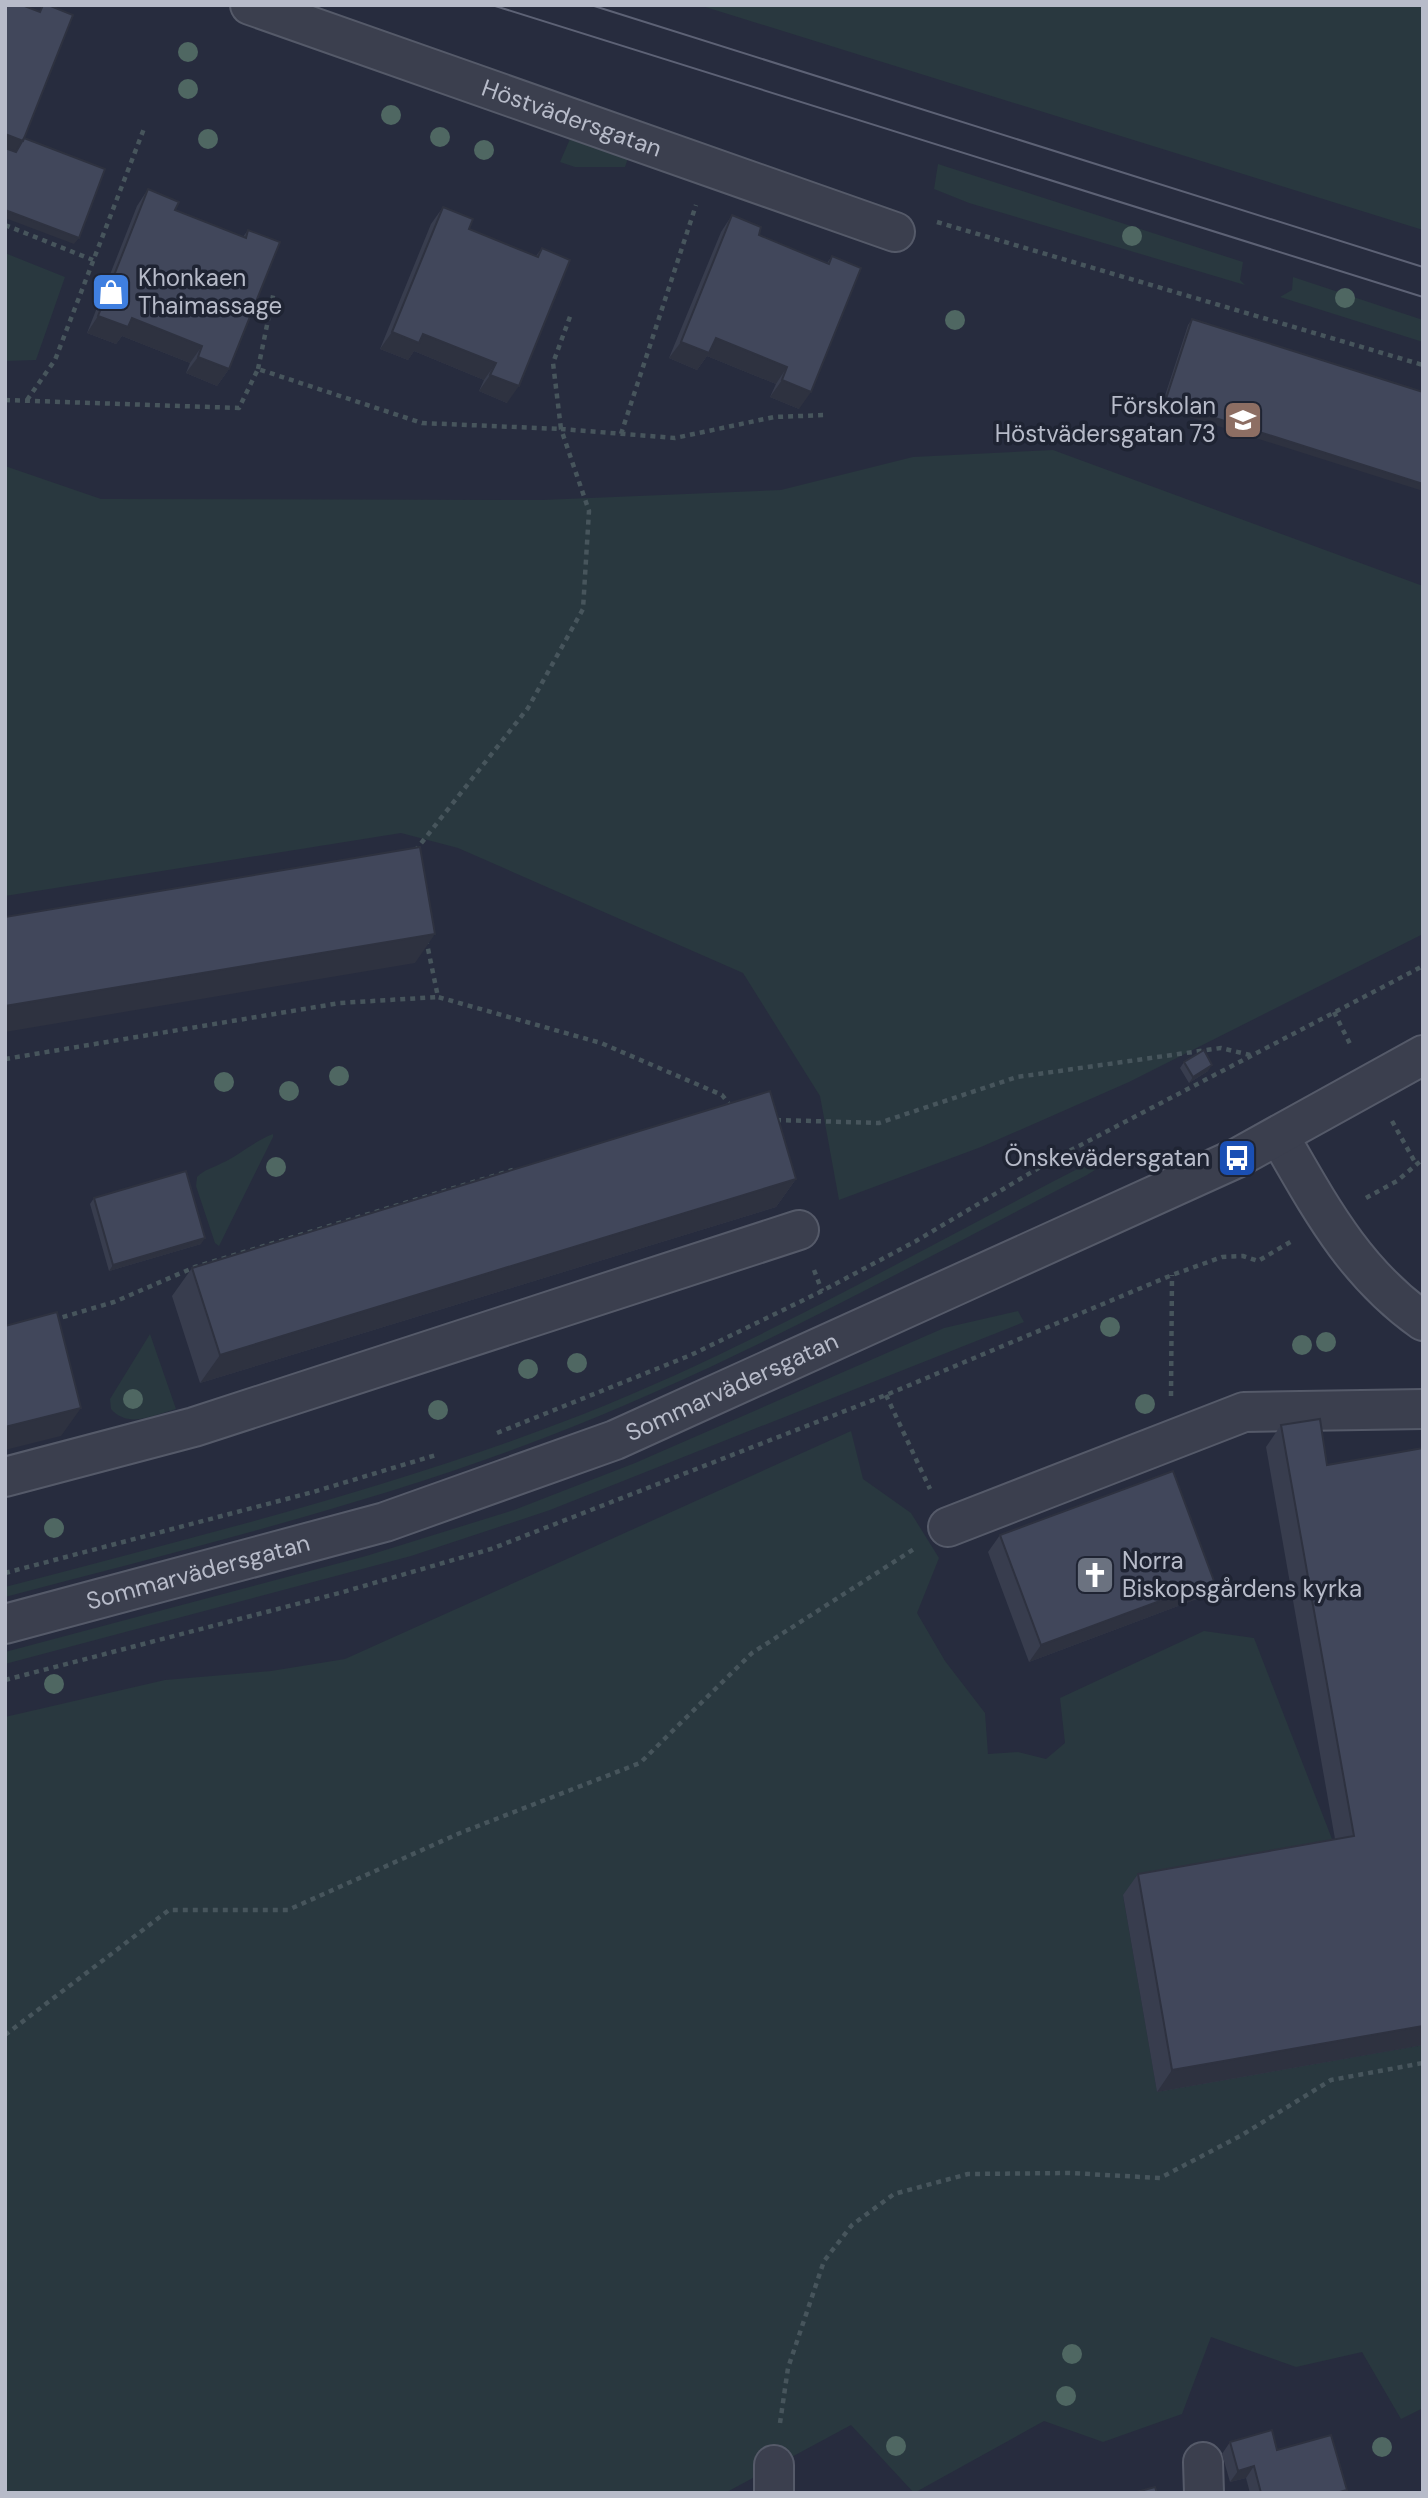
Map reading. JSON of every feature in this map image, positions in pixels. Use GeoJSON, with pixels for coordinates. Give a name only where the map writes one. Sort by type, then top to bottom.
{"type":"FeatureCollection","features":[{"type":"Feature","properties":{"kind":"street","name":"Höstvädersgatan"},"geometry":{"type":"LineString","coordinates":[[250,5],[895,232]]}},
{"type":"Feature","properties":{"kind":"street","name":"Sommarvädersgatan"},"geometry":{"type":"LineString","coordinates":[[5,1624],[386,1522],[615,1440],[829,1345],[1279,1136],[1423,1055]]}},
{"type":"Feature","properties":{"kind":"street"},"geometry":{"type":"LineString","coordinates":[[1279,1136],[1327,1220],[1354,1259],[1423,1321]]}},
{"type":"Feature","properties":{"kind":"street"},"geometry":{"type":"LineString","coordinates":[[5,1477],[194,1427],[799,1230]]}},
{"type":"Feature","properties":{"kind":"street"},"geometry":{"type":"LineString","coordinates":[[948,1527],[1244,1412],[1423,1409]]}},
{"type":"Feature","properties":{"kind":"path"},"geometry":{"type":"LineString","coordinates":[[26,401],[55,360],[145,125]]}},
{"type":"Feature","properties":{"kind":"path"},"geometry":{"type":"LineString","coordinates":[[621,433],[698,199]]}},
{"type":"Feature","properties":{"kind":"path"},"geometry":{"type":"LineString","coordinates":[[895,232],[918,216],[1423,366]]}},
{"type":"Feature","properties":{"kind":"path"},"geometry":{"type":"LineString","coordinates":[[5,225],[93,260]]}},
{"type":"Feature","properties":{"kind":"path"},"geometry":{"type":"LineString","coordinates":[[5,400],[239,408],[258,369],[274,291]]}},
{"type":"Feature","properties":{"kind":"path"},"geometry":{"type":"LineString","coordinates":[[409,859],[528,709],[583,609],[589,511],[561,429],[553,363],[571,314]]}},
{"type":"Feature","properties":{"kind":"path"},"geometry":{"type":"LineString","coordinates":[[258,369],[422,423],[561,429],[675,438],[774,417],[826,415]]}},
{"type":"Feature","properties":{"kind":"path"},"geometry":{"type":"LineString","coordinates":[[425,934],[438,997]]}},
{"type":"Feature","properties":{"kind":"path"},"geometry":{"type":"LineString","coordinates":[[488,1437],[691,1354],[822,1291],[916,1241],[1052,1160],[1423,966]]}},
{"type":"Feature","properties":{"kind":"path"},"geometry":{"type":"LineString","coordinates":[[5,1059],[340,1003],[438,997],[601,1043],[722,1095],[733,1108]]}},
{"type":"Feature","properties":{"kind":"path"},"geometry":{"type":"LineString","coordinates":[[764,1119],[880,1123],[1017,1077],[1222,1048],[1251,1055]]}},
{"type":"Feature","properties":{"kind":"path"},"geometry":{"type":"LineString","coordinates":[[720,1112],[745,1105]]}},
{"type":"Feature","properties":{"kind":"path"},"geometry":{"type":"LineString","coordinates":[[5,1680],[343,1592],[491,1549],[887,1395],[1172,1275],[1222,1257],[1243,1256],[1258,1261],[1397,1181],[1423,1160]]}},
{"type":"Feature","properties":{"kind":"path"},"geometry":{"type":"LineString","coordinates":[[41,1324],[114,1302],[195,1267],[525,1166]]}},
{"type":"Feature","properties":{"kind":"path"},"geometry":{"type":"LineString","coordinates":[[1171,1439],[1172,1275]]}},
{"type":"Feature","properties":{"kind":"path"},"geometry":{"type":"LineString","coordinates":[[5,2035],[169,1910],[288,1910],[460,1833],[640,1763],[752,1653],[948,1527],[887,1395]]}},
{"type":"Feature","properties":{"kind":"path"},"geometry":{"type":"LineString","coordinates":[[5,1573],[313,1492],[437,1454]]}},
{"type":"Feature","properties":{"kind":"path"},"geometry":{"type":"LineString","coordinates":[[774,2479],[788,2368],[824,2261],[852,2225],[894,2194],[968,2174],[1070,2173],[1160,2178],[1242,2134],[1331,2080],[1423,2063]]}},
{"type":"Feature","properties":{"kind":"shaded area"},"geometry":{"type":"Polygon","coordinates":[[[699,5],[1423,5],[1423,230],[699,5]]]}},
{"type":"Feature","properties":{"kind":"shaded area"},"geometry":{"type":"Polygon","coordinates":[[[573,132],[630,152],[625,167],[575,167],[560,162],[573,132]]]}},
{"type":"Feature","properties":{"kind":"shaded area"},"geometry":{"type":"Polygon","coordinates":[[[938,164],[1243,262],[1240,280],[1245,285],[969,203],[934,189],[938,164]]]}},
{"type":"Feature","properties":{"kind":"shaded area"},"geometry":{"type":"Polygon","coordinates":[[[5,253],[65,277],[36,360],[5,361],[5,253]]]}},
{"type":"Feature","properties":{"kind":"shaded area"},"geometry":{"type":"Polygon","coordinates":[[[1293,277],[1423,320],[1423,342],[1280,297],[1292,290],[1293,277]]]}},
{"type":"Feature","properties":{"kind":"shaded area"},"geometry":{"type":"Polygon","coordinates":[[[1053,450],[1423,586],[1423,934],[1129,1082],[981,1147],[839,1200],[820,1096],[743,973],[458,848],[401,833],[5,896],[5,466],[101,499],[542,500],[781,490],[913,457],[1053,450]]]}},
{"type":"Feature","properties":{"kind":"shaded area"},"geometry":{"type":"Polygon","coordinates":[[[273,1134],[219,1246],[215,1243],[196,1186],[197,1177],[273,1134]]]}},
{"type":"Feature","properties":{"kind":"shaded area"},"geometry":{"type":"Polygon","coordinates":[[[1093,1161],[1098,1168],[1087,1175],[819,1314],[614,1410],[478,1462],[344,1505],[5,1597],[5,1587],[368,1488],[439,1466],[581,1415],[647,1388],[776,1327],[1093,1161]]]}},
{"type":"Feature","properties":{"kind":"shaded area"},"geometry":{"type":"Polygon","coordinates":[[[1018,1311],[1024,1322],[550,1510],[411,1556],[5,1664],[5,1652],[366,1556],[514,1510],[635,1463],[944,1328],[1018,1311]]]}},
{"type":"Feature","properties":{"kind":"shaded area"},"geometry":{"type":"Polygon","coordinates":[[[150,1334],[176,1409],[142,1419],[126,1418],[111,1409],[110,1399],[150,1334]]]}},
{"type":"Feature","properties":{"kind":"shaded area"},"geometry":{"type":"Polygon","coordinates":[[[851,1431],[863,1479],[911,1513],[939,1558],[917,1613],[945,1661],[985,1713],[988,1754],[1018,1752],[1046,1759],[1065,1743],[1060,1698],[1204,1631],[1254,1638],[1339,1857],[1123,1895],[1157,2091],[1423,2045],[1423,2408],[1401,2419],[1362,2352],[1296,2367],[1211,2337],[1182,2414],[1103,2442],[1044,2421],[914,2493],[851,2425],[725,2493],[5,2493],[5,1717],[165,1680],[271,1671],[345,1659],[851,1431]]]}},
{"type":"Feature","properties":{"kind":"building"},"geometry":{"type":"Polygon","coordinates":[[[5,5],[22,5],[40,12],[43,5],[48,5],[73,15],[23,141],[5,134],[5,5]]]}},
{"type":"Feature","properties":{"kind":"building"},"geometry":{"type":"Polygon","coordinates":[[[24,138],[105,169],[79,238],[5,210],[5,148],[16,152],[24,138]]]}},
{"type":"Feature","properties":{"kind":"building"},"geometry":{"type":"Polygon","coordinates":[[[148,189],[179,202],[175,210],[246,238],[248,230],[280,242],[229,369],[198,357],[202,346],[132,318],[128,327],[98,316],[148,189]]]}},
{"type":"Feature","properties":{"kind":"building"},"geometry":{"type":"Polygon","coordinates":[[[443,207],[473,219],[469,229],[538,257],[542,248],[570,260],[519,386],[490,375],[496,363],[423,334],[419,343],[392,332],[443,207]]]}},
{"type":"Feature","properties":{"kind":"building"},"geometry":{"type":"Polygon","coordinates":[[[732,215],[761,227],[759,235],[829,264],[832,256],[861,268],[811,392],[782,380],[787,367],[716,338],[709,353],[681,342],[732,215]]]}},
{"type":"Feature","properties":{"kind":"building"},"geometry":{"type":"Polygon","coordinates":[[[1192,319],[1423,392],[1423,484],[1165,402],[1192,319]]]}},
{"type":"Feature","properties":{"kind":"building"},"geometry":{"type":"Polygon","coordinates":[[[420,847],[435,934],[5,1006],[5,917],[420,847]]]}},
{"type":"Feature","properties":{"kind":"building"},"geometry":{"type":"Polygon","coordinates":[[[1204,1050],[1212,1065],[1193,1077],[1184,1062],[1204,1050]]]}},
{"type":"Feature","properties":{"kind":"building"},"geometry":{"type":"Polygon","coordinates":[[[770,1091],[796,1179],[220,1355],[192,1268],[770,1091]]]}},
{"type":"Feature","properties":{"kind":"building"},"geometry":{"type":"Polygon","coordinates":[[[186,1171],[205,1238],[113,1265],[94,1198],[186,1171]]]}},
{"type":"Feature","properties":{"kind":"building"},"geometry":{"type":"Polygon","coordinates":[[[57,1312],[81,1408],[5,1427],[5,1326],[57,1312]]]}},
{"type":"Feature","properties":{"kind":"building"},"geometry":{"type":"Polygon","coordinates":[[[1320,1419],[1327,1465],[1423,1448],[1423,2026],[1172,2070],[1138,1874],[1354,1836],[1281,1425],[1320,1419]]]}},
{"type":"Feature","properties":{"kind":"building","name":"Norra Biskopsgårdens kyrka"},"geometry":{"type":"Polygon","coordinates":[[[1173,1471],[1214,1581],[1041,1645],[1000,1535],[1173,1471]]]}},
{"type":"Feature","properties":{"kind":"building"},"geometry":{"type":"Polygon","coordinates":[[[1272,2430],[1277,2450],[1331,2435],[1347,2490],[1336,2493],[1261,2493],[1254,2466],[1238,2471],[1230,2442],[1272,2430]]]}},
{"type":"Feature","properties":{"kind":"building"},"geometry":{"type":"Polygon","coordinates":[[[1155,2487],[1157,2493],[1133,2493],[1155,2487]]]}},
{"type":"Feature","properties":{"kind":"tram line"},"geometry":{"type":"LineString","coordinates":[[492,5],[1423,297]]}},
{"type":"Feature","properties":{"kind":"tram line"},"geometry":{"type":"LineString","coordinates":[[591,5],[1423,267]]}},
{"type":"Feature","properties":{"kind":"place","name":"Khonkaen Thaimassage"},"geometry":{"type":"Point","coordinates":[111,292]}},
{"type":"Feature","properties":{"kind":"place","name":"Förskolan Höstvädersgatan 73"},"geometry":{"type":"Point","coordinates":[1243,420]}},
{"type":"Feature","properties":{"kind":"place","name":"Önskevädersgatan"},"geometry":{"type":"Point","coordinates":[1237,1158]}},
{"type":"Feature","properties":{"kind":"place","name":"Norra Biskopsgårdens kyrka"},"geometry":{"type":"Point","coordinates":[1095,1575]}}]}
